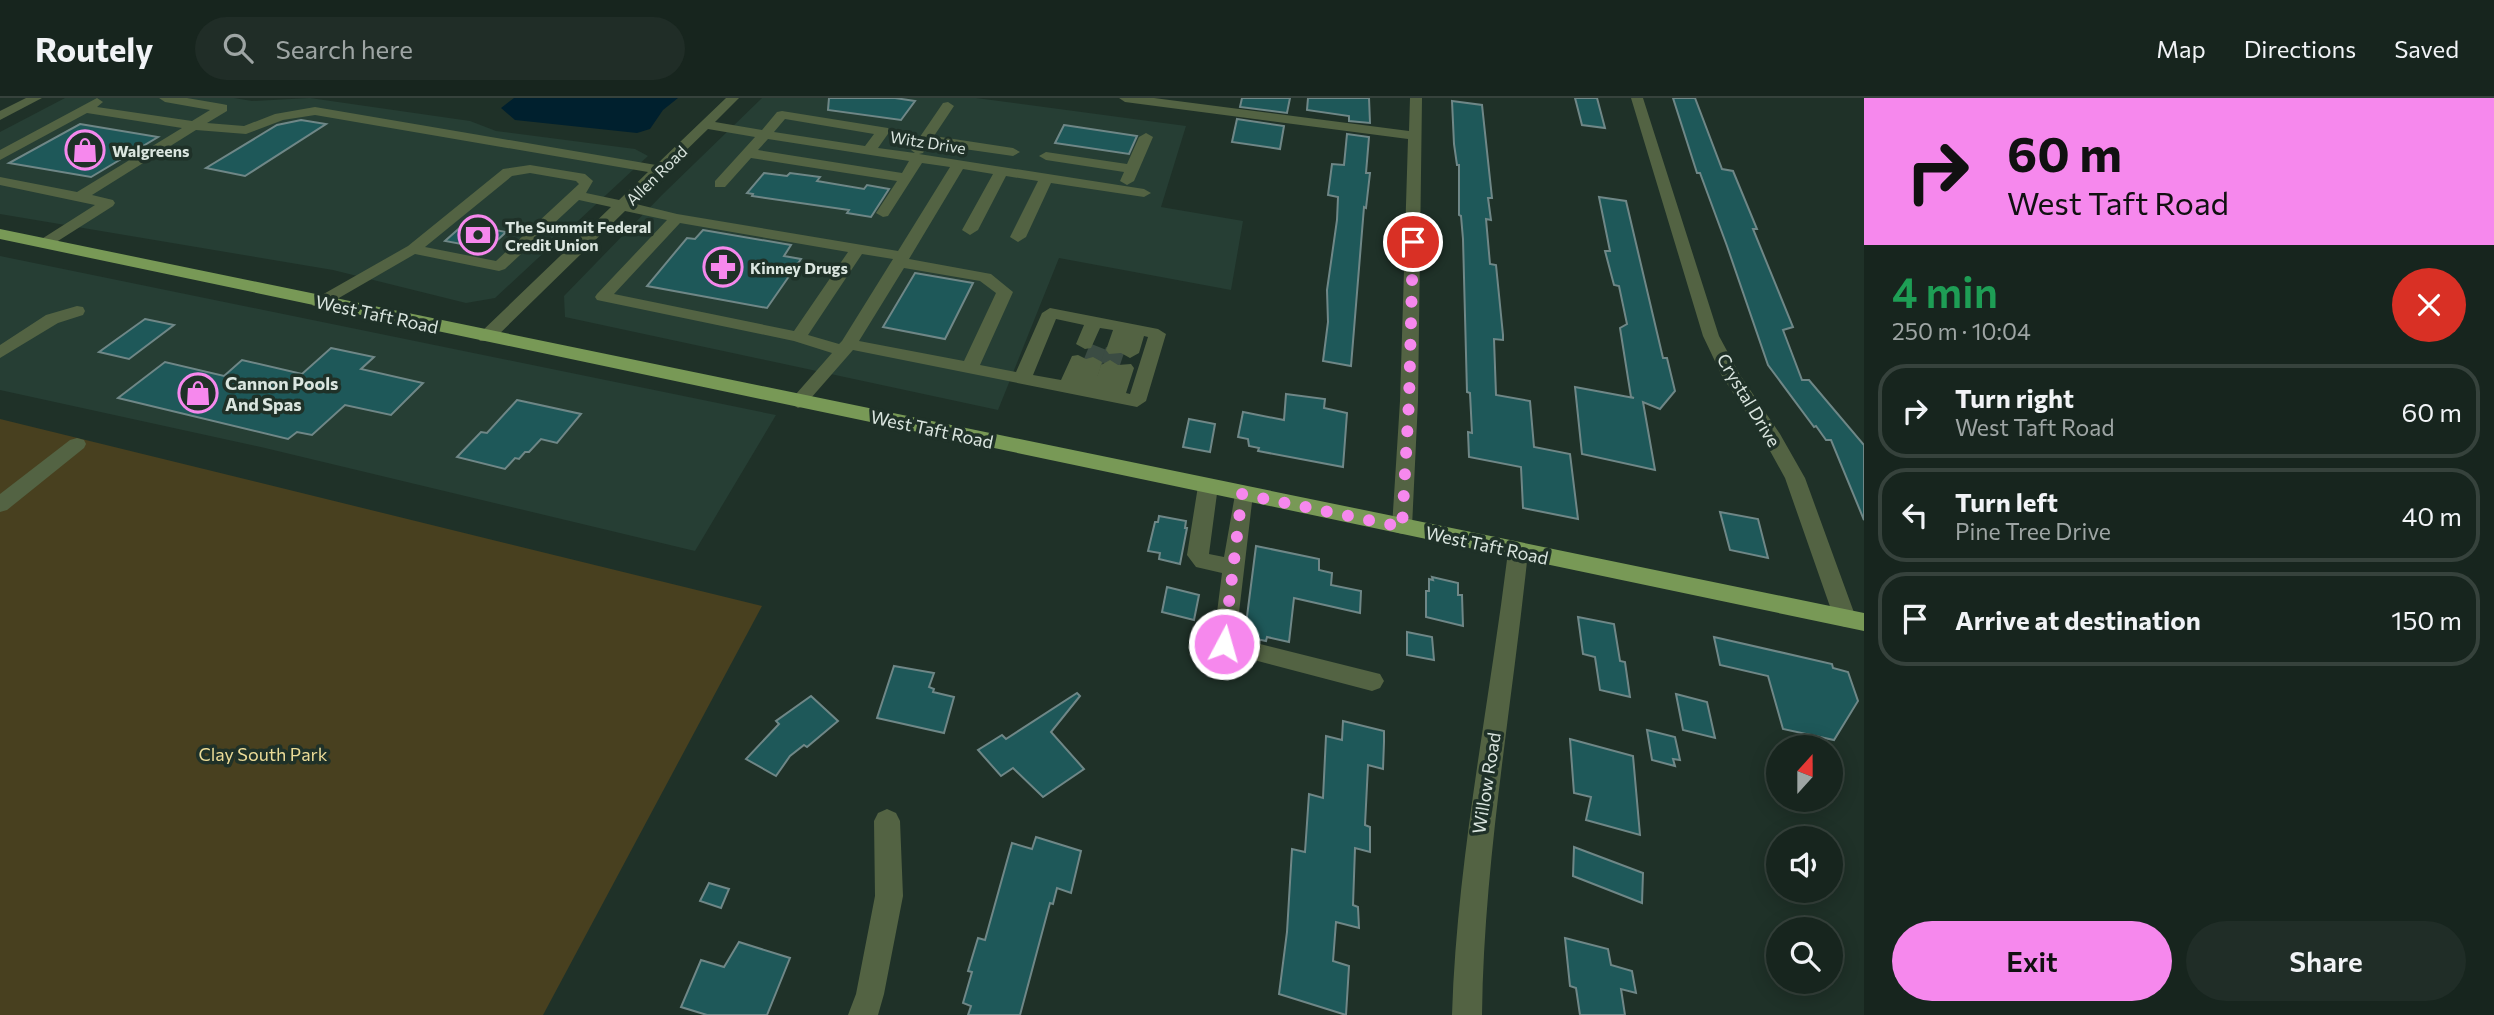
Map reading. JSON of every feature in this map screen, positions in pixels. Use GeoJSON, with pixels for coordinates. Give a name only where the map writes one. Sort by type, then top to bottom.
{"type":"FeatureCollection","features":[{"type":"Feature","properties":{"kind":"main road","name":"West Taft Road"},"geometry":{"type":"LineString","coordinates":[[0,234],[319,303],[1854,620]]}},
{"type":"Feature","properties":{"kind":"street"},"geometry":{"type":"LineString","coordinates":[[0,116],[36,98]]}},
{"type":"Feature","properties":{"kind":"street"},"geometry":{"type":"LineString","coordinates":[[0,156],[105,98]]}},
{"type":"Feature","properties":{"kind":"street"},"geometry":{"type":"LineString","coordinates":[[80,197],[222,108],[165,98]]}},
{"type":"Feature","properties":{"kind":"street","name":"Allen Road"},"geometry":{"type":"LineString","coordinates":[[486,337],[733,98]]}},
{"type":"Feature","properties":{"kind":"street"},"geometry":{"type":"LineString","coordinates":[[1125,98],[1188,102],[1416,136]]}},
{"type":"Feature","properties":{"kind":"street"},"geometry":{"type":"LineString","coordinates":[[1402,527],[1409,401],[1416,98]]}},
{"type":"Feature","properties":{"kind":"street","name":"Crystal Drive"},"geometry":{"type":"LineString","coordinates":[[1637,98],[1711,336],[1731,376],[1773,438],[1796,478],[1854,620]]}},
{"type":"Feature","properties":{"kind":"street"},"geometry":{"type":"LineString","coordinates":[[883,212],[906,177],[925,139],[948,106]]}},
{"type":"Feature","properties":{"kind":"street"},"geometry":{"type":"LineString","coordinates":[[85,109],[192,127],[246,130],[280,117],[315,111],[661,170]]}},
{"type":"Feature","properties":{"kind":"street"},"geometry":{"type":"LineString","coordinates":[[720,184],[786,111],[883,131],[869,150]]}},
{"type":"Feature","properties":{"kind":"street","name":"Witz Drive"},"geometry":{"type":"LineString","coordinates":[[706,125],[1144,193]]}},
{"type":"Feature","properties":{"kind":"street"},"geometry":{"type":"LineString","coordinates":[[1123,189],[1146,137]]}},
{"type":"Feature","properties":{"kind":"street"},"geometry":{"type":"LineString","coordinates":[[925,139],[1013,152]]}},
{"type":"Feature","properties":{"kind":"street"},"geometry":{"type":"LineString","coordinates":[[748,153],[906,177]]}},
{"type":"Feature","properties":{"kind":"street"},"geometry":{"type":"LineString","coordinates":[[1045,156],[1132,169]]}},
{"type":"Feature","properties":{"kind":"street"},"geometry":{"type":"LineString","coordinates":[[798,402],[846,348],[959,164]]}},
{"type":"Feature","properties":{"kind":"street"},"geometry":{"type":"LineString","coordinates":[[319,303],[413,249],[508,172],[530,169],[580,177],[586,181],[586,186],[499,266],[413,249]]}},
{"type":"Feature","properties":{"kind":"street"},"geometry":{"type":"LineString","coordinates":[[970,230],[1002,171]]}},
{"type":"Feature","properties":{"kind":"street"},"geometry":{"type":"LineString","coordinates":[[1018,237],[1046,178]]}},
{"type":"Feature","properties":{"kind":"street"},"geometry":{"type":"LineString","coordinates":[[0,181],[108,203],[46,243]]}},
{"type":"Feature","properties":{"kind":"street"},"geometry":{"type":"LineString","coordinates":[[576,195],[677,218],[858,249],[985,277],[1005,292],[970,368]]}},
{"type":"Feature","properties":{"kind":"street"},"geometry":{"type":"LineString","coordinates":[[677,218],[603,297],[846,348],[1023,377],[1137,401],[1158,334],[1050,313],[1023,377]]}},
{"type":"Feature","properties":{"kind":"street"},"geometry":{"type":"LineString","coordinates":[[798,337],[858,249]]}},
{"type":"Feature","properties":{"kind":"street"},"geometry":{"type":"LineString","coordinates":[[0,353],[52,319],[77,311]]}},
{"type":"Feature","properties":{"kind":"street"},"geometry":{"type":"LineString","coordinates":[[1092,391],[1115,325]]}},
{"type":"Feature","properties":{"kind":"street"},"geometry":{"type":"LineString","coordinates":[[1092,391],[1115,325]]}},
{"type":"Feature","properties":{"kind":"street"},"geometry":{"type":"LineString","coordinates":[[0,505],[76,444]]}},
{"type":"Feature","properties":{"kind":"street"},"geometry":{"type":"LineString","coordinates":[[1208,486],[1198,555],[1203,561],[1233,567]]}},
{"type":"Feature","properties":{"kind":"street"},"geometry":{"type":"LineString","coordinates":[[1242,494],[1224,644],[1372,681]]}},
{"type":"Feature","properties":{"kind":"street","name":"Willow Road"},"geometry":{"type":"LineString","coordinates":[[1467,1015],[1466,955],[1475,857],[1510,633],[1518,552]]}},
{"type":"Feature","properties":{"kind":"street"},"geometry":{"type":"LineString","coordinates":[[863,1015],[870,994],[889,897],[887,821]]}},
{"type":"Feature","properties":{"kind":"shaded area"},"geometry":{"type":"Polygon","coordinates":[[[65,98],[234,98],[252,101],[310,98],[470,121],[496,131],[635,149],[648,156],[495,298],[466,303],[333,270],[0,214],[0,132],[65,98]]]}},
{"type":"Feature","properties":{"kind":"shaded area"},"geometry":{"type":"Polygon","coordinates":[[[762,98],[976,98],[1186,126],[1161,207],[1243,221],[1231,290],[1059,258],[998,410],[565,317],[564,296],[662,195],[762,98]]]}},
{"type":"Feature","properties":{"kind":"shaded area"},"geometry":{"type":"Polygon","coordinates":[[[0,256],[776,415],[695,551],[265,448],[0,390],[0,256]]]}},
{"type":"Feature","properties":{"kind":"green space","name":"Clay South Park"},"geometry":{"type":"Polygon","coordinates":[[[0,419],[762,606],[543,1015],[0,1015],[0,419]]]}},
{"type":"Feature","properties":{"kind":"water"},"geometry":{"type":"Polygon","coordinates":[[[514,98],[678,98],[663,110],[650,129],[637,133],[515,120],[501,108],[514,98]]]}},
{"type":"Feature","properties":{"kind":"building"},"geometry":{"type":"Polygon","coordinates":[[[829,98],[895,98],[915,101],[901,120],[828,110],[829,98]]]}},
{"type":"Feature","properties":{"kind":"building"},"geometry":{"type":"Polygon","coordinates":[[[1242,98],[1290,98],[1287,113],[1240,107],[1242,98]]]}},
{"type":"Feature","properties":{"kind":"building"},"geometry":{"type":"Polygon","coordinates":[[[1308,98],[1369,98],[1370,123],[1349,121],[1349,116],[1307,110],[1308,98]]]}},
{"type":"Feature","properties":{"kind":"building"},"geometry":{"type":"Polygon","coordinates":[[[1575,98],[1597,98],[1605,128],[1582,125],[1575,98]]]}},
{"type":"Feature","properties":{"kind":"building"},"geometry":{"type":"Polygon","coordinates":[[[1673,98],[1695,98],[1722,169],[1733,171],[1757,229],[1753,229],[1793,327],[1783,330],[1802,380],[1809,380],[1864,445],[1864,520],[1831,440],[1826,440],[1816,426],[1814,427],[1768,365],[1727,246],[1700,173],[1697,173],[1673,98]]]}},
{"type":"Feature","properties":{"kind":"building"},"geometry":{"type":"Polygon","coordinates":[[[1452,101],[1482,105],[1492,198],[1488,198],[1491,220],[1486,219],[1490,264],[1496,265],[1503,335],[1503,340],[1494,339],[1496,395],[1530,401],[1534,447],[1570,454],[1578,519],[1523,508],[1521,467],[1469,457],[1468,432],[1472,433],[1470,393],[1467,392],[1463,239],[1452,101]]]}},
{"type":"Feature","properties":{"kind":"building"},"geometry":{"type":"Polygon","coordinates":[[[1237,119],[1284,126],[1280,149],[1232,142],[1237,119]]]}},
{"type":"Feature","properties":{"kind":"building"},"geometry":{"type":"Polygon","coordinates":[[[301,120],[326,124],[245,176],[206,168],[277,125],[301,120]]]}},
{"type":"Feature","properties":{"kind":"building","name":"Walgreens"},"geometry":{"type":"Polygon","coordinates":[[[80,124],[158,137],[91,177],[9,163],[80,124]]]}},
{"type":"Feature","properties":{"kind":"building"},"geometry":{"type":"Polygon","coordinates":[[[1064,125],[1137,136],[1129,154],[1055,143],[1064,125]]]}},
{"type":"Feature","properties":{"kind":"building"},"geometry":{"type":"Polygon","coordinates":[[[1347,134],[1369,137],[1366,173],[1370,173],[1366,208],[1364,207],[1351,366],[1323,361],[1328,322],[1327,290],[1338,197],[1328,195],[1332,164],[1344,165],[1347,134]]]}},
{"type":"Feature","properties":{"kind":"building"},"geometry":{"type":"Polygon","coordinates":[[[764,173],[787,176],[790,173],[820,177],[817,181],[864,189],[867,185],[889,189],[871,217],[847,213],[849,210],[752,196],[753,194],[747,193],[764,173]]]}},
{"type":"Feature","properties":{"kind":"building"},"geometry":{"type":"Polygon","coordinates":[[[1599,197],[1626,201],[1663,358],[1667,358],[1675,391],[1660,409],[1643,402],[1655,470],[1582,454],[1575,387],[1634,398],[1631,397],[1620,328],[1627,324],[1619,286],[1614,285],[1605,251],[1610,251],[1599,197]]]}},
{"type":"Feature","properties":{"kind":"building"},"geometry":{"type":"Polygon","coordinates":[[[464,224],[506,232],[488,249],[445,241],[464,224]]]}},
{"type":"Feature","properties":{"kind":"building"},"geometry":{"type":"Polygon","coordinates":[[[703,230],[791,245],[784,256],[801,259],[767,308],[647,286],[687,238],[695,239],[703,230]]]}},
{"type":"Feature","properties":{"kind":"building"},"geometry":{"type":"Polygon","coordinates":[[[915,273],[973,283],[945,339],[883,327],[915,273]]]}},
{"type":"Feature","properties":{"kind":"building"},"geometry":{"type":"Polygon","coordinates":[[[145,319],[174,325],[129,359],[99,352],[145,319]]]}},
{"type":"Feature","properties":{"kind":"building"},"geometry":{"type":"Polygon","coordinates":[[[331,348],[374,357],[361,369],[423,383],[391,415],[345,405],[312,435],[297,432],[288,439],[118,398],[165,362],[224,376],[242,360],[302,374],[331,348]]]}},
{"type":"Feature","properties":{"kind":"building"},"geometry":{"type":"Polygon","coordinates":[[[1286,394],[1325,399],[1324,408],[1347,413],[1343,467],[1258,451],[1259,448],[1249,446],[1248,439],[1238,437],[1243,412],[1284,420],[1286,394]]]}},
{"type":"Feature","properties":{"kind":"building"},"geometry":{"type":"Polygon","coordinates":[[[517,400],[581,414],[557,443],[541,439],[529,452],[525,452],[519,459],[515,458],[505,469],[457,457],[481,432],[487,433],[517,400]]]}},
{"type":"Feature","properties":{"kind":"building"},"geometry":{"type":"Polygon","coordinates":[[[1189,419],[1215,424],[1210,452],[1183,447],[1189,419]]]}},
{"type":"Feature","properties":{"kind":"building"},"geometry":{"type":"Polygon","coordinates":[[[1720,512],[1758,519],[1768,558],[1730,550],[1720,512]]]}},
{"type":"Feature","properties":{"kind":"building"},"geometry":{"type":"Polygon","coordinates":[[[1159,516],[1186,521],[1180,564],[1159,559],[1160,553],[1148,551],[1159,516]]]}},
{"type":"Feature","properties":{"kind":"building"},"geometry":{"type":"Polygon","coordinates":[[[1256,546],[1319,559],[1319,570],[1332,573],[1331,585],[1361,591],[1360,613],[1294,598],[1289,642],[1267,637],[1266,641],[1247,637],[1245,632],[1256,546]]]}},
{"type":"Feature","properties":{"kind":"building"},"geometry":{"type":"Polygon","coordinates":[[[1432,577],[1458,583],[1458,595],[1462,595],[1463,626],[1426,617],[1426,591],[1429,591],[1429,579],[1433,580],[1432,577]]]}},
{"type":"Feature","properties":{"kind":"building"},"geometry":{"type":"Polygon","coordinates":[[[1167,587],[1199,595],[1194,620],[1162,612],[1167,587]]]}},
{"type":"Feature","properties":{"kind":"building"},"geometry":{"type":"Polygon","coordinates":[[[1578,617],[1614,624],[1620,661],[1625,662],[1630,697],[1600,690],[1595,657],[1583,654],[1578,617]]]}},
{"type":"Feature","properties":{"kind":"building"},"geometry":{"type":"Polygon","coordinates":[[[1407,632],[1432,637],[1434,660],[1407,655],[1407,632]]]}},
{"type":"Feature","properties":{"kind":"building"},"geometry":{"type":"Polygon","coordinates":[[[1714,637],[1832,664],[1833,668],[1848,672],[1858,701],[1837,735],[1811,735],[1783,729],[1768,676],[1720,665],[1714,637]]]}},
{"type":"Feature","properties":{"kind":"building"},"geometry":{"type":"Polygon","coordinates":[[[894,666],[934,673],[929,687],[934,689],[933,692],[954,697],[944,733],[877,718],[894,666]]]}},
{"type":"Feature","properties":{"kind":"building"},"geometry":{"type":"Polygon","coordinates":[[[1077,693],[1080,696],[1051,732],[1084,769],[1043,797],[1013,768],[1001,776],[978,750],[1002,735],[1006,739],[1077,693]]]}},
{"type":"Feature","properties":{"kind":"building"},"geometry":{"type":"Polygon","coordinates":[[[1676,694],[1707,702],[1715,738],[1683,730],[1676,694]]]}},
{"type":"Feature","properties":{"kind":"building"},"geometry":{"type":"Polygon","coordinates":[[[811,696],[838,721],[807,747],[804,745],[790,756],[776,776],[746,759],[779,724],[776,721],[811,696]]]}},
{"type":"Feature","properties":{"kind":"building"},"geometry":{"type":"Polygon","coordinates":[[[1343,721],[1384,731],[1383,769],[1368,765],[1365,825],[1370,827],[1370,852],[1355,848],[1353,905],[1358,907],[1359,928],[1336,922],[1333,961],[1349,966],[1346,1015],[1279,994],[1287,932],[1292,849],[1305,852],[1309,794],[1323,798],[1326,736],[1342,740],[1343,721]]]}},
{"type":"Feature","properties":{"kind":"building"},"geometry":{"type":"Polygon","coordinates":[[[1647,730],[1675,737],[1680,760],[1673,759],[1675,766],[1652,760],[1647,730]]]}},
{"type":"Feature","properties":{"kind":"building"},"geometry":{"type":"Polygon","coordinates":[[[1570,739],[1633,756],[1640,835],[1586,820],[1591,797],[1574,793],[1570,739]]]}},
{"type":"Feature","properties":{"kind":"building"},"geometry":{"type":"Polygon","coordinates":[[[1036,837],[1081,851],[1071,893],[1057,888],[1053,904],[1050,903],[1020,1015],[968,1015],[971,1006],[963,1003],[972,972],[968,971],[978,938],[985,940],[1012,843],[1032,849],[1036,837]]]}},
{"type":"Feature","properties":{"kind":"building"},"geometry":{"type":"Polygon","coordinates":[[[1574,847],[1643,873],[1642,903],[1573,876],[1574,847]]]}},
{"type":"Feature","properties":{"kind":"building"},"geometry":{"type":"Polygon","coordinates":[[[709,883],[729,889],[721,908],[700,901],[709,883]]]}},
{"type":"Feature","properties":{"kind":"building"},"geometry":{"type":"Polygon","coordinates":[[[1565,938],[1608,949],[1611,965],[1632,971],[1636,993],[1621,989],[1625,1015],[1580,1015],[1576,988],[1570,986],[1565,938]]]}},
{"type":"Feature","properties":{"kind":"building"},"geometry":{"type":"Polygon","coordinates":[[[739,942],[790,958],[767,1015],[707,1015],[681,1007],[701,960],[724,967],[739,942]]]}},
{"type":"Feature","properties":{"kind":"tunnel"},"geometry":{"type":"LineString","coordinates":[[1093,362],[1099,347]]}},
{"type":"Feature","properties":{"kind":"tunnel"},"geometry":{"type":"LineString","coordinates":[[1110,365],[1115,350]]}},
{"type":"Feature","properties":{"kind":"place","name":"Walgreens"},"geometry":{"type":"Point","coordinates":[85,150]}},
{"type":"Feature","properties":{"kind":"place","name":"The Summit Federal Credit Union"},"geometry":{"type":"Point","coordinates":[478,235]}},
{"type":"Feature","properties":{"kind":"place","name":"Kinney Drugs"},"geometry":{"type":"Point","coordinates":[723,267]}},
{"type":"Feature","properties":{"kind":"place","name":"Cannon Pools And Spas"},"geometry":{"type":"Point","coordinates":[198,393]}},
{"type":"Feature","properties":{"kind":"route"},"geometry":{"type":"LineString","coordinates":[[1224,644],[1242,494],[1402,527],[1409,401],[1413,242]]}}]}
